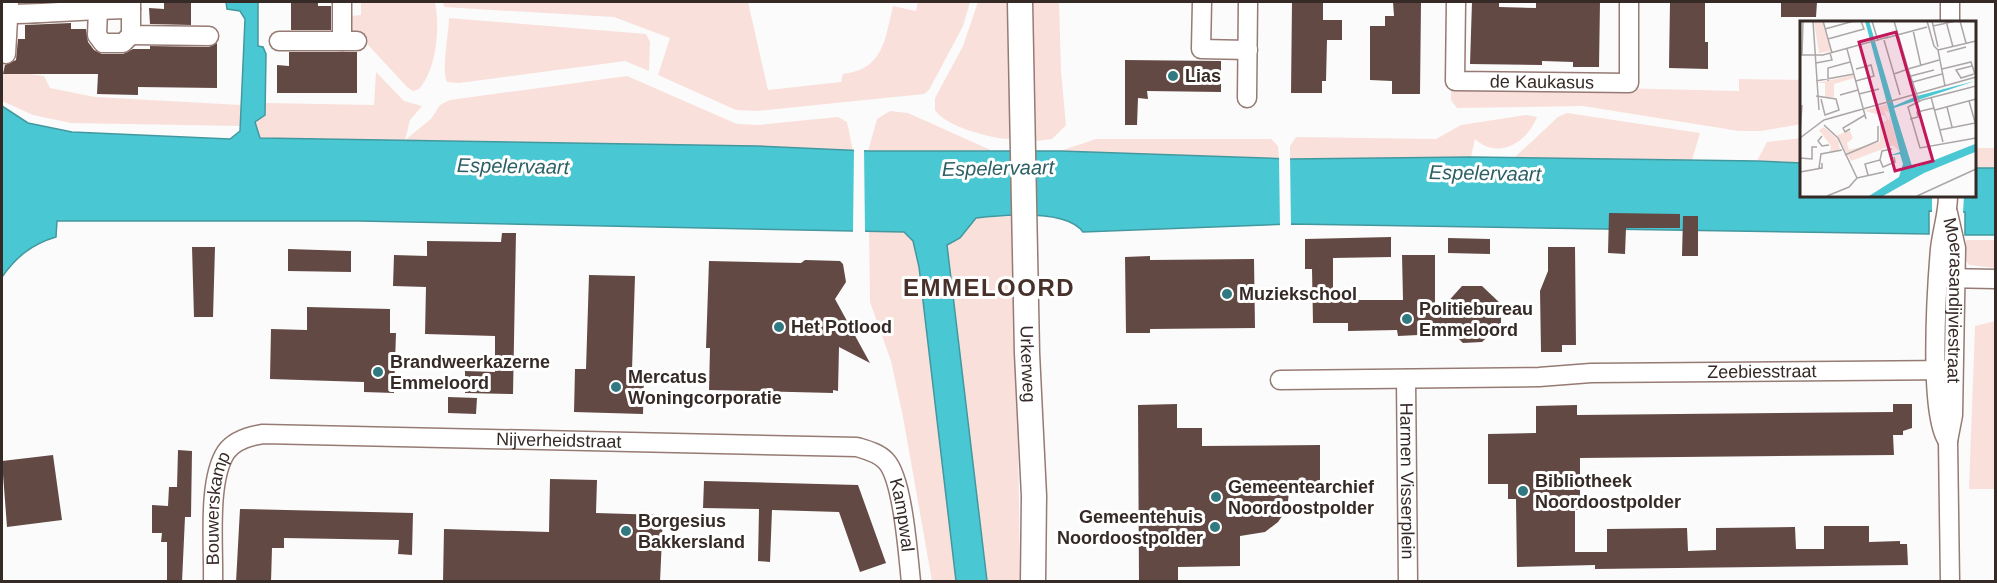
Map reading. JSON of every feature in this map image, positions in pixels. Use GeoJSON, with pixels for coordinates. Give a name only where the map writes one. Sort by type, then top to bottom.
{"type":"FeatureCollection","features":[{"type":"Feature","properties":{"kind":"main road","name":"Urkerweg"},"geometry":{"type":"LineString","coordinates":[[1020,2],[1034,496],[1033,582]]}},
{"type":"Feature","properties":{"kind":"street"},"geometry":{"type":"LineString","coordinates":[[279,41],[350,41],[342,2]]}},
{"type":"Feature","properties":{"kind":"street"},"geometry":{"type":"LineString","coordinates":[[1202,2],[1201,49],[1248,50]]}},
{"type":"Feature","properties":{"kind":"street"},"geometry":{"type":"LineString","coordinates":[[1247,98],[1248,2]]}},
{"type":"Feature","properties":{"kind":"street","name":"de Kaukasus"},"geometry":{"type":"LineString","coordinates":[[1456,2],[1455,81],[1629,83],[1629,2]]}},
{"type":"Feature","properties":{"kind":"street"},"geometry":{"type":"LineString","coordinates":[[1950,2],[1950,21]]}},
{"type":"Feature","properties":{"kind":"street"},"geometry":{"type":"LineString","coordinates":[[6,54],[6,20],[9,8],[51,15],[98,9],[131,5],[131,35],[123,43],[103,43],[97,35],[98,9]]}},
{"type":"Feature","properties":{"kind":"street"},"geometry":{"type":"LineString","coordinates":[[131,35],[208,36]]}},
{"type":"Feature","properties":{"kind":"street","name":"Moerasandijviestraat"},"geometry":{"type":"LineString","coordinates":[[1948,204],[1942,230],[1946,278],[1945,370],[1953,415],[1948,441],[1950,582]]}},
{"type":"Feature","properties":{"kind":"street"},"geometry":{"type":"LineString","coordinates":[[1946,278],[1995,279]]}},
{"type":"Feature","properties":{"kind":"street","name":"Zeebiesstraat"},"geometry":{"type":"LineString","coordinates":[[1570,375],[1945,370]]}},
{"type":"Feature","properties":{"kind":"street","name":"Harmen Visserplein"},"geometry":{"type":"LineString","coordinates":[[1280,380],[1570,375]]}},
{"type":"Feature","properties":{"kind":"street","name":"Harmen Visserplein"},"geometry":{"type":"LineString","coordinates":[[1406,379],[1408,582]]}},
{"type":"Feature","properties":{"kind":"street","name":"Nijverheidstraat"},"geometry":{"type":"LineString","coordinates":[[237,443],[263,434],[850,446],[879,455]]}},
{"type":"Feature","properties":{"kind":"street","name":"Bouwerskamp"},"geometry":{"type":"LineString","coordinates":[[213,582],[217,475],[226,452],[237,443]]}},
{"type":"Feature","properties":{"kind":"street","name":"Kampwal"},"geometry":{"type":"LineString","coordinates":[[879,455],[891,467],[896,480],[911,582]]}},
{"type":"Feature","properties":{"kind":"shaded area"},"geometry":{"type":"Polygon","coordinates":[[[361,2],[435,2],[436,47],[430,70],[419,89],[413,91],[407,87],[358,34],[350,31],[350,16],[361,15],[361,2]]]}},
{"type":"Feature","properties":{"kind":"shaded area"},"geometry":{"type":"Polygon","coordinates":[[[443,2],[748,2],[768,90],[841,82],[843,74],[867,66],[880,51],[888,30],[893,6],[916,11],[918,2],[970,2],[963,26],[929,90],[924,94],[757,111],[736,110],[658,75],[670,38],[614,17],[444,7],[443,2]]]}},
{"type":"Feature","properties":{"kind":"shaded area"},"geometry":{"type":"Polygon","coordinates":[[[978,2],[1011,2],[1013,127],[1009,128],[1010,139],[992,137],[958,126],[940,116],[935,110],[935,98],[963,46],[978,2]]]}},
{"type":"Feature","properties":{"kind":"shaded area"},"geometry":{"type":"Polygon","coordinates":[[[1030,2],[1059,2],[1061,71],[1066,125],[1052,139],[1036,141],[1036,127],[1032,127],[1030,2]]]}},
{"type":"Feature","properties":{"kind":"shaded area"},"geometry":{"type":"Polygon","coordinates":[[[449,18],[646,34],[650,42],[649,71],[625,61],[459,83],[447,82],[445,61],[449,18]]]}},
{"type":"Feature","properties":{"kind":"shaded area"},"geometry":{"type":"Polygon","coordinates":[[[2,59],[11,61],[8,71],[44,76],[50,88],[95,97],[241,105],[240,126],[71,123],[33,115],[2,101],[2,59]]]}},
{"type":"Feature","properties":{"kind":"shaded area"},"geometry":{"type":"Polygon","coordinates":[[[376,72],[404,101],[422,106],[410,120],[405,140],[431,119],[440,105],[450,100],[627,76],[737,124],[758,125],[838,117],[847,122],[853,151],[757,146],[260,138],[255,122],[265,115],[266,103],[374,105],[376,72]]]}},
{"type":"Feature","properties":{"kind":"shaded area"},"geometry":{"type":"Polygon","coordinates":[[[1739,79],[1800,80],[1800,124],[1761,131],[1739,131],[1583,106],[1457,108],[1451,100],[1451,84],[1739,91],[1739,79]]]}},
{"type":"Feature","properties":{"kind":"shaded area"},"geometry":{"type":"Polygon","coordinates":[[[890,111],[908,113],[995,152],[868,151],[877,119],[890,111]]]}},
{"type":"Feature","properties":{"kind":"shaded area"},"geometry":{"type":"Polygon","coordinates":[[[1567,113],[1700,133],[1692,160],[1514,158],[1558,117],[1567,113]]]}},
{"type":"Feature","properties":{"kind":"shaded area"},"geometry":{"type":"Polygon","coordinates":[[[1526,115],[1537,117],[1519,141],[1511,146],[1493,148],[1475,139],[1471,157],[1290,159],[1290,146],[1296,137],[1436,139],[1461,125],[1526,115]]]}},
{"type":"Feature","properties":{"kind":"shaded area"},"geometry":{"type":"Polygon","coordinates":[[[1800,138],[1800,163],[1757,161],[1767,142],[1800,138]]]}},
{"type":"Feature","properties":{"kind":"shaded area"},"geometry":{"type":"Polygon","coordinates":[[[1096,139],[1271,139],[1278,146],[1279,158],[1060,151],[1096,139]]]}},
{"type":"Feature","properties":{"kind":"shaded area"},"geometry":{"type":"Polygon","coordinates":[[[1976,148],[1995,148],[1995,168],[1976,168],[1976,148]]]}},
{"type":"Feature","properties":{"kind":"shaded area"},"geometry":{"type":"Polygon","coordinates":[[[1015,216],[1020,581],[987,581],[947,245],[960,238],[976,218],[1015,216]]]}},
{"type":"Feature","properties":{"kind":"shaded area"},"geometry":{"type":"Polygon","coordinates":[[[869,229],[871,232],[904,232],[913,241],[919,267],[956,581],[932,581],[891,361],[870,302],[869,229]]]}},
{"type":"Feature","properties":{"kind":"shaded area"},"geometry":{"type":"Polygon","coordinates":[[[1966,240],[1995,240],[1995,268],[1969,265],[1965,259],[1966,240]]]}},
{"type":"Feature","properties":{"kind":"shaded area"},"geometry":{"type":"Polygon","coordinates":[[[1995,321],[1995,489],[1969,489],[1975,326],[1995,321]]]}},
{"type":"Feature","properties":{"kind":"water","name":"Espelervaart"},"geometry":{"type":"Polygon","coordinates":[[[226,2],[258,2],[258,46],[263,47],[266,54],[265,115],[255,122],[260,138],[757,146],[868,151],[1060,151],[1290,159],[1471,157],[1757,161],[1800,163],[1800,196],[1976,196],[1976,168],[1995,168],[1995,235],[1965,235],[1965,212],[1929,211],[1929,234],[1291,224],[1083,232],[1075,225],[1049,217],[1017,215],[976,218],[960,238],[947,245],[987,581],[956,581],[919,267],[913,241],[904,232],[359,221],[57,221],[56,237],[39,243],[25,252],[2,277],[2,106],[28,123],[72,132],[230,139],[240,131],[245,19],[240,11],[227,9],[226,2]]]}},
{"type":"Feature","properties":{"kind":"pier"},"geometry":{"type":"Polygon","coordinates":[[[854,148],[864,148],[865,232],[853,232],[854,148]]]}},
{"type":"Feature","properties":{"kind":"pier"},"geometry":{"type":"Polygon","coordinates":[[[1279,155],[1290,156],[1291,227],[1280,227],[1279,155]]]}},
{"type":"Feature","properties":{"kind":"pier"},"geometry":{"type":"Polygon","coordinates":[[[1932,196],[1964,196],[1963,213],[1932,213],[1932,196]]]}},
{"type":"Feature","properties":{"kind":"building"},"geometry":{"type":"Polygon","coordinates":[[[164,2],[191,2],[191,25],[150,24],[149,8],[164,9],[164,2]]]}},
{"type":"Feature","properties":{"kind":"building"},"geometry":{"type":"Polygon","coordinates":[[[291,2],[318,2],[318,6],[331,6],[331,30],[291,30],[291,2]]]}},
{"type":"Feature","properties":{"kind":"building"},"geometry":{"type":"Polygon","coordinates":[[[1292,2],[1323,2],[1323,20],[1342,20],[1342,40],[1327,40],[1326,81],[1322,81],[1322,93],[1291,93],[1292,2]]]}},
{"type":"Feature","properties":{"kind":"building"},"geometry":{"type":"Polygon","coordinates":[[[1393,2],[1421,2],[1420,94],[1392,94],[1392,81],[1370,80],[1370,26],[1385,26],[1385,16],[1394,16],[1393,2]]]}},
{"type":"Feature","properties":{"kind":"building"},"geometry":{"type":"Polygon","coordinates":[[[1472,2],[1499,2],[1499,7],[1536,8],[1536,2],[1600,2],[1599,67],[1573,67],[1573,62],[1542,61],[1542,65],[1470,64],[1472,2]]]}},
{"type":"Feature","properties":{"kind":"building"},"geometry":{"type":"Polygon","coordinates":[[[1670,2],[1705,2],[1708,69],[1669,68],[1670,2]]]}},
{"type":"Feature","properties":{"kind":"building"},"geometry":{"type":"Polygon","coordinates":[[[1781,2],[1817,2],[1816,17],[1781,17],[1781,2]]]}},
{"type":"Feature","properties":{"kind":"building"},"geometry":{"type":"Polygon","coordinates":[[[71,23],[71,29],[86,29],[88,42],[94,50],[102,54],[123,54],[133,49],[150,49],[150,46],[209,47],[217,43],[217,88],[138,87],[138,95],[97,94],[98,74],[3,74],[5,65],[16,60],[18,39],[25,39],[25,25],[71,23]]]}},
{"type":"Feature","properties":{"kind":"building"},"geometry":{"type":"Polygon","coordinates":[[[289,52],[357,52],[357,93],[277,93],[277,65],[289,66],[289,52]]]}},
{"type":"Feature","properties":{"kind":"building","name":"Lias"},"geometry":{"type":"Polygon","coordinates":[[[1125,60],[1221,61],[1221,92],[1147,91],[1148,99],[1138,98],[1137,125],[1125,125],[1125,60]]]}},
{"type":"Feature","properties":{"kind":"building"},"geometry":{"type":"Polygon","coordinates":[[[1609,213],[1680,214],[1680,228],[1626,228],[1625,254],[1608,253],[1609,213]]]}},
{"type":"Feature","properties":{"kind":"building"},"geometry":{"type":"Polygon","coordinates":[[[1683,216],[1698,216],[1698,256],[1682,256],[1683,216]]]}},
{"type":"Feature","properties":{"kind":"building"},"geometry":{"type":"Polygon","coordinates":[[[502,233],[516,233],[513,394],[465,393],[465,371],[495,372],[495,336],[425,334],[426,287],[393,286],[394,255],[427,256],[427,241],[501,242],[502,233]]]}},
{"type":"Feature","properties":{"kind":"building"},"geometry":{"type":"Polygon","coordinates":[[[1391,237],[1391,257],[1333,258],[1333,300],[1403,300],[1402,255],[1435,255],[1435,316],[1462,286],[1482,286],[1501,304],[1501,324],[1482,342],[1463,343],[1449,329],[1418,330],[1418,335],[1398,336],[1397,330],[1348,331],[1348,323],[1313,323],[1312,269],[1305,269],[1305,239],[1391,237]]]}},
{"type":"Feature","properties":{"kind":"building"},"geometry":{"type":"Polygon","coordinates":[[[1448,238],[1490,239],[1490,254],[1448,253],[1448,238]]]}},
{"type":"Feature","properties":{"kind":"building"},"geometry":{"type":"Polygon","coordinates":[[[192,247],[215,247],[213,317],[194,317],[192,247]]]}},
{"type":"Feature","properties":{"kind":"building"},"geometry":{"type":"Polygon","coordinates":[[[1548,247],[1575,247],[1576,345],[1562,345],[1562,352],[1541,352],[1540,291],[1548,271],[1548,247]]]}},
{"type":"Feature","properties":{"kind":"building"},"geometry":{"type":"Polygon","coordinates":[[[288,249],[351,251],[351,272],[288,271],[288,249]]]}},
{"type":"Feature","properties":{"kind":"building"},"geometry":{"type":"Polygon","coordinates":[[[1150,256],[1150,260],[1254,259],[1255,328],[1150,329],[1150,333],[1126,333],[1125,257],[1150,256]]]}},
{"type":"Feature","properties":{"kind":"building","name":"Het Potlood"},"geometry":{"type":"Polygon","coordinates":[[[805,260],[840,261],[843,264],[846,282],[835,299],[870,363],[839,347],[838,391],[833,390],[833,393],[709,390],[710,348],[706,348],[709,261],[801,263],[805,260]]]}},
{"type":"Feature","properties":{"kind":"building"},"geometry":{"type":"Polygon","coordinates":[[[589,275],[635,276],[632,370],[644,370],[643,414],[574,412],[575,369],[586,369],[589,275]]]}},
{"type":"Feature","properties":{"kind":"building"},"geometry":{"type":"Polygon","coordinates":[[[307,307],[390,309],[390,333],[396,333],[394,393],[364,392],[364,382],[270,379],[271,329],[307,330],[307,307]]]}},
{"type":"Feature","properties":{"kind":"building"},"geometry":{"type":"Polygon","coordinates":[[[448,397],[477,398],[476,414],[448,413],[448,397]]]}},
{"type":"Feature","properties":{"kind":"building"},"geometry":{"type":"Polygon","coordinates":[[[1177,404],[1177,428],[1202,428],[1202,446],[1320,445],[1320,484],[1290,484],[1287,509],[1278,522],[1265,532],[1240,536],[1240,566],[1178,567],[1178,582],[1139,582],[1138,405],[1177,404]]]}},
{"type":"Feature","properties":{"kind":"building"},"geometry":{"type":"Polygon","coordinates":[[[1893,404],[1912,404],[1912,428],[1903,431],[1903,435],[1893,435],[1894,455],[1580,458],[1580,510],[1575,510],[1575,552],[1607,552],[1607,529],[1687,528],[1688,551],[1716,550],[1716,528],[1795,527],[1796,549],[1824,549],[1824,526],[1869,526],[1869,542],[1900,541],[1900,544],[1907,544],[1908,565],[1595,569],[1595,565],[1517,567],[1516,499],[1508,499],[1508,484],[1488,484],[1488,434],[1536,433],[1536,406],[1577,405],[1577,415],[1893,412],[1893,404]]]}},
{"type":"Feature","properties":{"kind":"building"},"geometry":{"type":"Polygon","coordinates":[[[178,450],[192,451],[191,517],[185,517],[182,582],[167,582],[167,542],[161,542],[162,533],[152,533],[152,505],[168,506],[169,487],[177,487],[178,450]]]}},
{"type":"Feature","properties":{"kind":"building"},"geometry":{"type":"Polygon","coordinates":[[[53,455],[62,520],[7,527],[2,461],[53,455]]]}},
{"type":"Feature","properties":{"kind":"building"},"geometry":{"type":"Polygon","coordinates":[[[550,479],[597,480],[596,513],[663,515],[660,582],[443,582],[444,529],[549,532],[550,479]]]}},
{"type":"Feature","properties":{"kind":"building"},"geometry":{"type":"Polygon","coordinates":[[[704,481],[858,485],[886,563],[860,572],[839,512],[772,510],[770,562],[758,561],[759,509],[703,508],[704,481]]]}},
{"type":"Feature","properties":{"kind":"building"},"geometry":{"type":"Polygon","coordinates":[[[240,509],[413,513],[412,555],[398,554],[399,540],[284,538],[284,548],[272,548],[271,582],[236,582],[240,509]]]}},
{"type":"Feature","properties":{"kind":"place","name":"Lias"},"geometry":{"type":"Point","coordinates":[1173,76]}},
{"type":"Feature","properties":{"kind":"place","name":"Muziekschool"},"geometry":{"type":"Point","coordinates":[1227,294]}},
{"type":"Feature","properties":{"kind":"place","name":"Politiebureau Emmeloord"},"geometry":{"type":"Point","coordinates":[1407,319]}},
{"type":"Feature","properties":{"kind":"place","name":"Het Potlood"},"geometry":{"type":"Point","coordinates":[779,327]}},
{"type":"Feature","properties":{"kind":"place","name":"Brandweerkazerne Emmeloord"},"geometry":{"type":"Point","coordinates":[378,372]}},
{"type":"Feature","properties":{"kind":"place","name":"Mercatus Woningcorporatie"},"geometry":{"type":"Point","coordinates":[616,387]}},
{"type":"Feature","properties":{"kind":"place","name":"Bibliotheek Noordoostpolder"},"geometry":{"type":"Point","coordinates":[1523,491]}},
{"type":"Feature","properties":{"kind":"place","name":"Gemeentearchief Noordoostpolder"},"geometry":{"type":"Point","coordinates":[1216,497]}},
{"type":"Feature","properties":{"kind":"place","name":"Gemeentehuis Noordoostpolder"},"geometry":{"type":"Point","coordinates":[1215,527]}},
{"type":"Feature","properties":{"kind":"place","name":"Borgesius Bakkersland"},"geometry":{"type":"Point","coordinates":[626,531]}},
{"type":"Feature","properties":{"kind":"district","name":"EMMELOORD"},"geometry":{"type":"Point","coordinates":[989,288]}}]}
